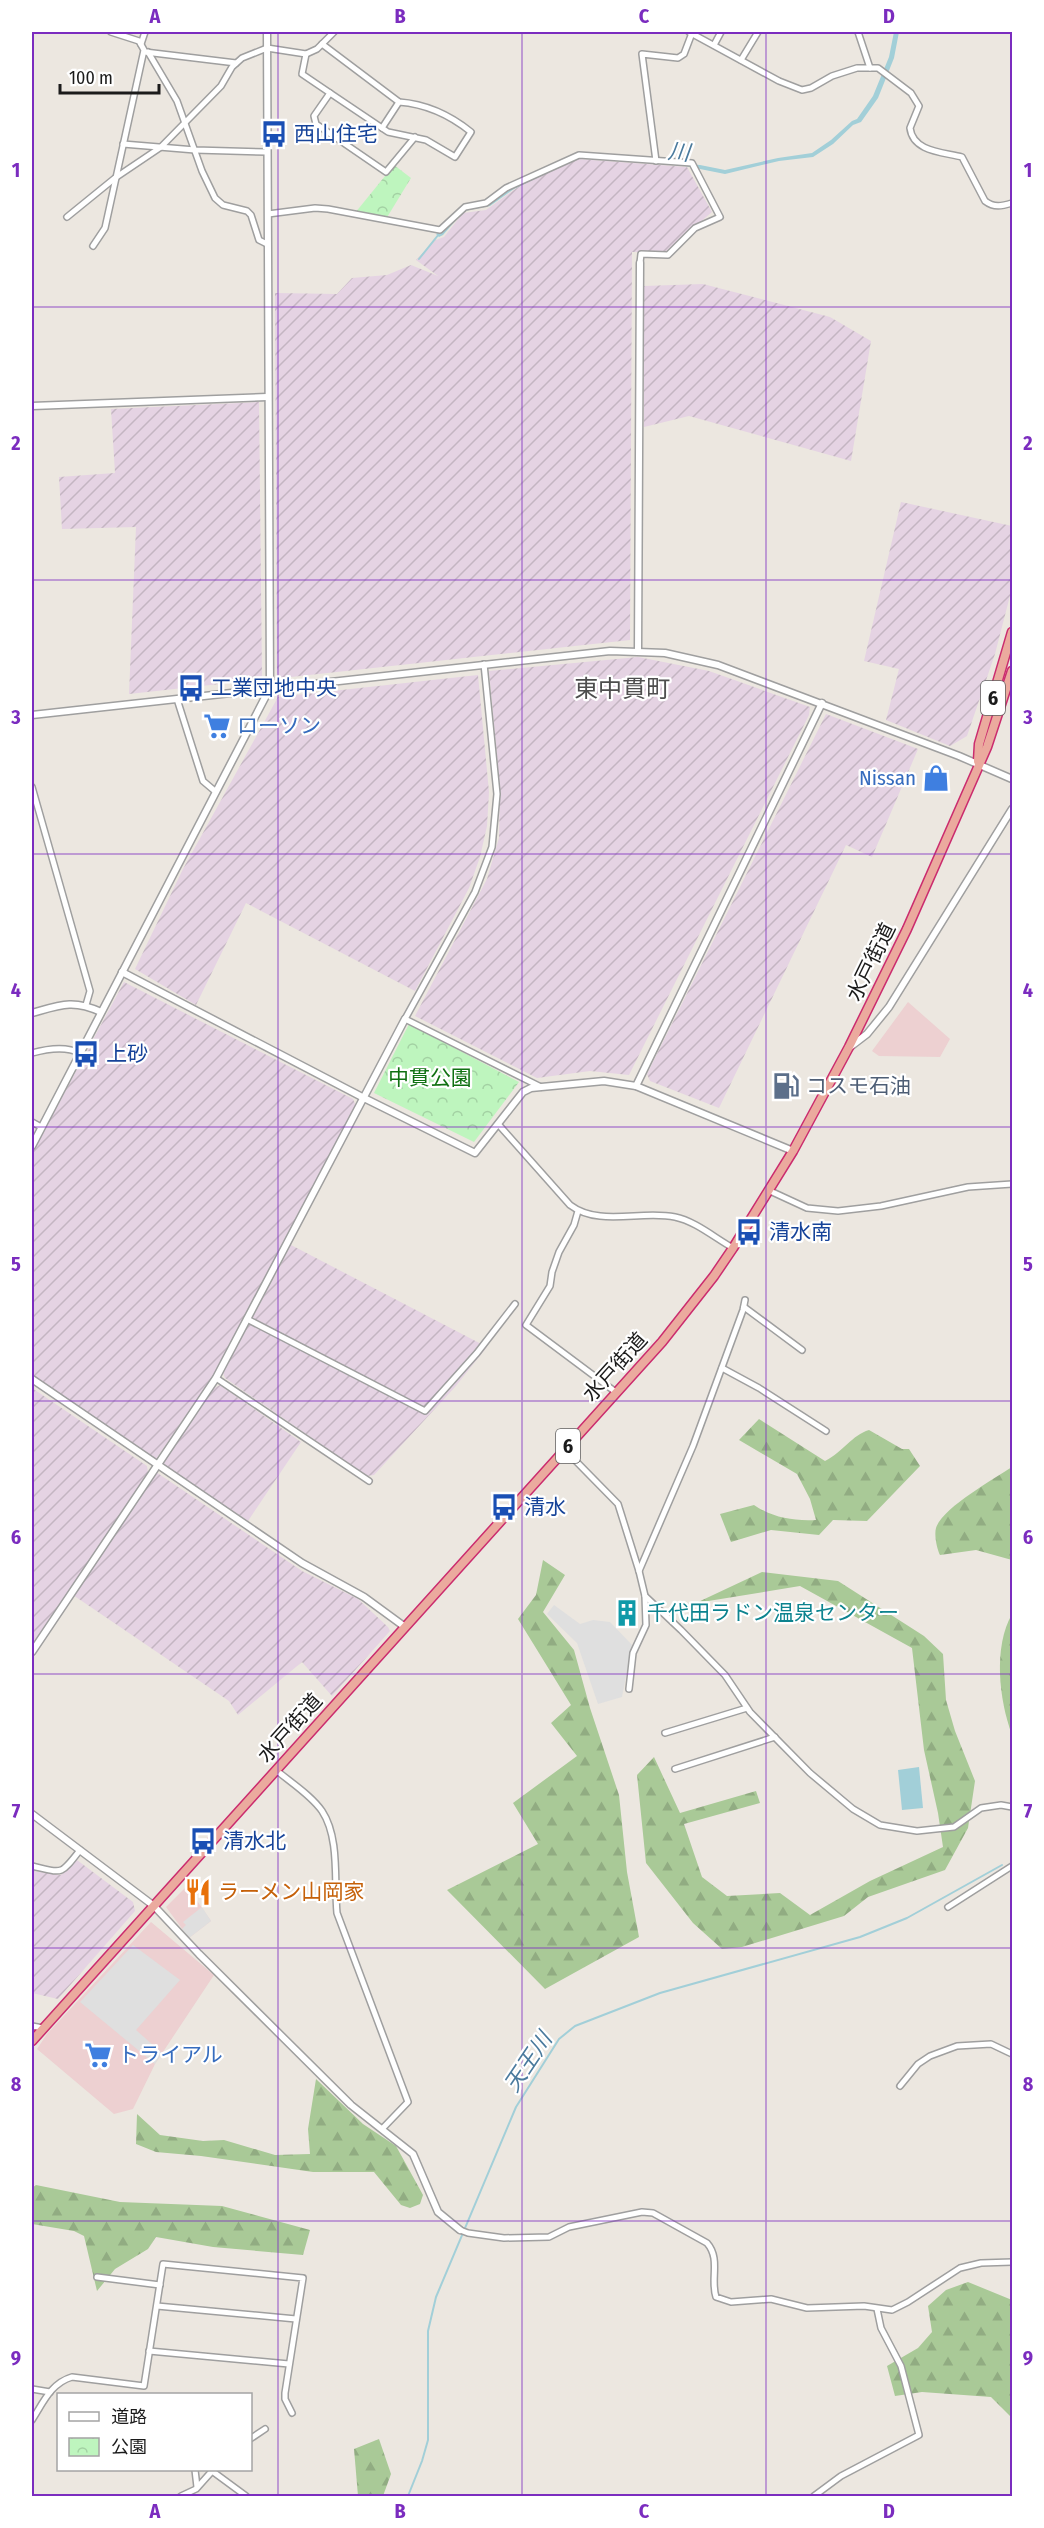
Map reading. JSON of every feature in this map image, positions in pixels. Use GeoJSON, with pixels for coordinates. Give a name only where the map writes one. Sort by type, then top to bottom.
{"type":"FeatureCollection","features":[{"type":"Feature","properties":{"kind":"highway","name":"水戸街道"},"geometry":{"type":"LineString","coordinates":[[978,764],[979,744],[1012,632]]}},
{"type":"Feature","properties":{"kind":"highway","name":"水戸街道"},"geometry":{"type":"LineString","coordinates":[[32,2041],[616,1393],[686,1313],[733,1248],[793,1151],[849,1047],[912,918],[987,747],[1012,671]]}},
{"type":"Feature","properties":{"kind":"street"},"geometry":{"type":"LineString","coordinates":[[111,32],[141,44],[167,81],[215,198],[223,205],[247,211],[251,215],[259,240],[267,244]]}},
{"type":"Feature","properties":{"kind":"street"},"geometry":{"type":"LineString","coordinates":[[141,44],[145,32]]}},
{"type":"Feature","properties":{"kind":"street"},"geometry":{"type":"LineString","coordinates":[[32,1146],[270,688],[267,32]]}},
{"type":"Feature","properties":{"kind":"street"},"geometry":{"type":"LineString","coordinates":[[67,217],[115,178],[161,147],[221,86],[236,63],[267,48],[306,54],[314,51],[334,32]]}},
{"type":"Feature","properties":{"kind":"street"},"geometry":{"type":"LineString","coordinates":[[714,45],[721,32]]}},
{"type":"Feature","properties":{"kind":"street"},"geometry":{"type":"LineString","coordinates":[[741,60],[758,32]]}},
{"type":"Feature","properties":{"kind":"street"},"geometry":{"type":"LineString","coordinates":[[858,32],[870,68]]}},
{"type":"Feature","properties":{"kind":"street"},"geometry":{"type":"LineString","coordinates":[[656,161],[642,54],[678,58],[684,54],[694,33],[741,60],[802,90],[811,88],[832,76],[857,68],[878,68],[890,75],[916,99],[919,106],[910,128],[915,140],[931,150],[962,158],[985,201],[989,204],[1000,207],[1012,203]]}},
{"type":"Feature","properties":{"kind":"street"},"geometry":{"type":"LineString","coordinates":[[306,54],[302,74],[388,132],[426,140],[455,157],[471,132],[439,111],[415,103],[399,102],[322,44]]}},
{"type":"Feature","properties":{"kind":"street"},"geometry":{"type":"LineString","coordinates":[[146,52],[236,63]]}},
{"type":"Feature","properties":{"kind":"street"},"geometry":{"type":"LineString","coordinates":[[93,246],[105,228],[146,52]]}},
{"type":"Feature","properties":{"kind":"street"},"geometry":{"type":"LineString","coordinates":[[330,93],[314,116],[316,124],[386,172],[415,137]]}},
{"type":"Feature","properties":{"kind":"street"},"geometry":{"type":"LineString","coordinates":[[382,128],[399,102]]}},
{"type":"Feature","properties":{"kind":"street"},"geometry":{"type":"LineString","coordinates":[[123,144],[195,150],[267,152]]}},
{"type":"Feature","properties":{"kind":"street"},"geometry":{"type":"LineString","coordinates":[[268,214],[315,208],[328,209],[441,230],[465,207],[486,203],[506,188],[579,155],[692,163],[720,217],[695,228],[668,255],[641,254],[640,263],[638,651]]}},
{"type":"Feature","properties":{"kind":"street"},"geometry":{"type":"LineString","coordinates":[[32,406],[267,397]]}},
{"type":"Feature","properties":{"kind":"street"},"geometry":{"type":"LineString","coordinates":[[32,715],[484,664],[610,651],[638,651],[665,653],[718,665],[1012,779]]}},
{"type":"Feature","properties":{"kind":"street"},"geometry":{"type":"LineString","coordinates":[[32,1652],[216,1378],[405,1018],[475,892],[492,847],[497,794],[484,664]]}},
{"type":"Feature","properties":{"kind":"street"},"geometry":{"type":"LineString","coordinates":[[177,699],[203,781],[216,792]]}},
{"type":"Feature","properties":{"kind":"street"},"geometry":{"type":"LineString","coordinates":[[636,1086],[822,704]]}},
{"type":"Feature","properties":{"kind":"street"},"geometry":{"type":"LineString","coordinates":[[32,787],[90,991],[86,1005]]}},
{"type":"Feature","properties":{"kind":"street"},"geometry":{"type":"LineString","coordinates":[[849,1047],[867,1034],[888,1007],[1012,809]]}},
{"type":"Feature","properties":{"kind":"street"},"geometry":{"type":"LineString","coordinates":[[122,972],[474,1153],[523,1092],[541,1087],[604,1081],[636,1086],[793,1151]]}},
{"type":"Feature","properties":{"kind":"street"},"geometry":{"type":"LineString","coordinates":[[32,1013],[62,1004],[74,1003],[86,1005],[101,1012]]}},
{"type":"Feature","properties":{"kind":"street"},"geometry":{"type":"LineString","coordinates":[[405,1018],[541,1087]]}},
{"type":"Feature","properties":{"kind":"street"},"geometry":{"type":"LineString","coordinates":[[32,1053],[42,1050],[73,1049],[80,1053]]}},
{"type":"Feature","properties":{"kind":"street"},"geometry":{"type":"LineString","coordinates":[[32,1122],[41,1127]]}},
{"type":"Feature","properties":{"kind":"street"},"geometry":{"type":"LineString","coordinates":[[498,1124],[570,1205],[578,1211],[593,1216],[677,1217],[733,1248]]}},
{"type":"Feature","properties":{"kind":"street"},"geometry":{"type":"LineString","coordinates":[[768,1190],[807,1208],[838,1211],[881,1206],[968,1187],[1012,1184]]}},
{"type":"Feature","properties":{"kind":"street"},"geometry":{"type":"LineString","coordinates":[[578,1211],[574,1225],[559,1252],[550,1286],[526,1325],[616,1393]]}},
{"type":"Feature","properties":{"kind":"street"},"geometry":{"type":"LineString","coordinates":[[639,1571],[693,1446],[744,1303],[802,1350]]}},
{"type":"Feature","properties":{"kind":"street"},"geometry":{"type":"LineString","coordinates":[[247,1319],[425,1411],[477,1353],[515,1304]]}},
{"type":"Feature","properties":{"kind":"street"},"geometry":{"type":"LineString","coordinates":[[722,1368],[759,1388],[826,1431]]}},
{"type":"Feature","properties":{"kind":"street"},"geometry":{"type":"LineString","coordinates":[[216,1378],[369,1481]]}},
{"type":"Feature","properties":{"kind":"street"},"geometry":{"type":"LineString","coordinates":[[32,1379],[302,1563],[364,1597],[405,1627]]}},
{"type":"Feature","properties":{"kind":"street"},"geometry":{"type":"LineString","coordinates":[[565,1450],[618,1504],[639,1571],[645,1596],[646,1625],[633,1653],[629,1689]]}},
{"type":"Feature","properties":{"kind":"street"},"geometry":{"type":"LineString","coordinates":[[645,1596],[725,1676],[747,1708],[810,1773],[853,1809],[880,1825],[918,1831],[954,1827],[981,1808],[1000,1805],[1012,1807]]}},
{"type":"Feature","properties":{"kind":"street"},"geometry":{"type":"LineString","coordinates":[[665,1733],[747,1708]]}},
{"type":"Feature","properties":{"kind":"street"},"geometry":{"type":"LineString","coordinates":[[675,1769],[775,1737]]}},
{"type":"Feature","properties":{"kind":"street"},"geometry":{"type":"LineString","coordinates":[[276,1770],[321,1810],[328,1824],[337,1857],[335,1891],[338,1913],[408,2102],[382,2129]]}},
{"type":"Feature","properties":{"kind":"street"},"geometry":{"type":"LineString","coordinates":[[32,1814],[154,1906],[351,2105],[413,2154],[438,2211],[443,2218],[460,2230],[504,2238],[549,2237],[569,2228],[635,2214],[653,2213],[707,2243],[712,2249],[715,2260],[714,2291],[716,2297],[723,2301],[771,2299],[801,2307],[822,2309],[864,2306],[892,2310],[960,2268],[981,2263],[1012,2262]]}},
{"type":"Feature","properties":{"kind":"street"},"geometry":{"type":"LineString","coordinates":[[32,1866],[60,1872],[65,1870],[80,1850]]}},
{"type":"Feature","properties":{"kind":"street"},"geometry":{"type":"LineString","coordinates":[[948,1907],[1012,1866]]}},
{"type":"Feature","properties":{"kind":"street"},"geometry":{"type":"LineString","coordinates":[[32,2025],[43,2028]]}},
{"type":"Feature","properties":{"kind":"street"},"geometry":{"type":"LineString","coordinates":[[900,2086],[918,2064],[930,2056],[957,2046],[991,2044],[1012,2054]]}},
{"type":"Feature","properties":{"kind":"street"},"geometry":{"type":"LineString","coordinates":[[32,2420],[50,2392],[61,2380],[72,2377],[144,2386],[163,2264],[303,2278],[285,2399],[292,2413]]}},
{"type":"Feature","properties":{"kind":"street"},"geometry":{"type":"LineString","coordinates":[[97,2277],[160,2285]]}},
{"type":"Feature","properties":{"kind":"street"},"geometry":{"type":"LineString","coordinates":[[157,2306],[296,2319]]}},
{"type":"Feature","properties":{"kind":"street"},"geometry":{"type":"LineString","coordinates":[[814,2496],[842,2476],[919,2435],[901,2366],[881,2328],[877,2309]]}},
{"type":"Feature","properties":{"kind":"street"},"geometry":{"type":"LineString","coordinates":[[149,2350],[289,2364]]}},
{"type":"Feature","properties":{"kind":"street"},"geometry":{"type":"LineString","coordinates":[[32,2389],[50,2392]]}},
{"type":"Feature","properties":{"kind":"street"},"geometry":{"type":"LineString","coordinates":[[252,2438],[265,2430]]}},
{"type":"Feature","properties":{"kind":"street"},"geometry":{"type":"LineString","coordinates":[[195,2471],[197,2487]]}},
{"type":"Feature","properties":{"kind":"street"},"geometry":{"type":"LineString","coordinates":[[181,2496],[197,2487],[211,2471]]}},
{"type":"Feature","properties":{"kind":"street"},"geometry":{"type":"LineString","coordinates":[[213,2471],[246,2496]]}},
{"type":"Feature","properties":{"kind":"shaded area"},"geometry":{"type":"Polygon","coordinates":[[[578,159],[687,167],[712,212],[665,252],[632,252],[630,640],[282,678],[277,673],[275,293],[337,294],[352,278],[387,275],[411,265],[438,276],[416,260],[436,240],[444,237],[463,213],[486,210],[521,185],[578,159]]]}},
{"type":"Feature","properties":{"kind":"shaded area"},"geometry":{"type":"Polygon","coordinates":[[[703,284],[830,317],[871,341],[851,461],[689,416],[644,427],[644,286],[703,284]]]}},
{"type":"Feature","properties":{"kind":"shaded area"},"geometry":{"type":"Polygon","coordinates":[[[259,402],[262,676],[257,680],[129,694],[136,527],[62,529],[59,477],[115,473],[111,409],[259,402]]]}},
{"type":"Feature","properties":{"kind":"shaded area"},"geometry":{"type":"Polygon","coordinates":[[[901,502],[1012,526],[1012,588],[995,654],[967,736],[950,746],[886,720],[899,669],[864,661],[901,502]]]}},
{"type":"Feature","properties":{"kind":"shaded area"},"geometry":{"type":"Polygon","coordinates":[[[638,657],[709,671],[810,707],[809,715],[629,1075],[590,1071],[537,1078],[415,1016],[487,879],[499,838],[500,788],[489,671],[638,657]]]}},
{"type":"Feature","properties":{"kind":"shaded area"},"geometry":{"type":"Polygon","coordinates":[[[478,675],[489,792],[487,826],[480,857],[469,888],[415,991],[246,903],[196,1005],[135,969],[183,869],[278,697],[478,675]]]}},
{"type":"Feature","properties":{"kind":"shaded area"},"geometry":{"type":"Polygon","coordinates":[[[826,714],[918,749],[872,857],[846,845],[719,1108],[650,1081],[647,1074],[826,714]]]}},
{"type":"Feature","properties":{"kind":"shaded area"},"geometry":{"type":"Polygon","coordinates":[[[124,982],[353,1099],[357,1109],[218,1369],[156,1459],[32,1376],[32,1153],[124,982]]]}},
{"type":"Feature","properties":{"kind":"shaded area"},"geometry":{"type":"Polygon","coordinates":[[[908,1002],[950,1039],[940,1057],[879,1056],[872,1051],[908,1002]]]}},
{"type":"Feature","properties":{"kind":"shaded area"},"geometry":{"type":"Polygon","coordinates":[[[291,1245],[487,1347],[455,1387],[374,1475],[367,1476],[225,1378],[223,1373],[291,1245]]]}},
{"type":"Feature","properties":{"kind":"shaded area"},"geometry":{"type":"Polygon","coordinates":[[[220,1385],[301,1442],[248,1521],[163,1464],[214,1388],[220,1385]]]}},
{"type":"Feature","properties":{"kind":"shaded area"},"geometry":{"type":"Polygon","coordinates":[[[32,1388],[147,1466],[148,1473],[32,1645],[32,1388]]]}},
{"type":"Feature","properties":{"kind":"shaded area"},"geometry":{"type":"Polygon","coordinates":[[[156,1472],[302,1571],[358,1599],[388,1627],[390,1631],[332,1696],[302,1662],[238,1715],[229,1701],[73,1595],[156,1472]]]}},
{"type":"Feature","properties":{"kind":"shaded area"},"geometry":{"type":"Polygon","coordinates":[[[554,1605],[580,1624],[593,1620],[610,1622],[632,1645],[622,1697],[598,1704],[577,1643],[547,1614],[554,1605]]]}},
{"type":"Feature","properties":{"kind":"shaded area"},"geometry":{"type":"Polygon","coordinates":[[[77,1860],[133,1902],[135,1911],[58,1999],[32,1993],[32,1871],[61,1875],[77,1860]]]}},
{"type":"Feature","properties":{"kind":"shaded area"},"geometry":{"type":"Polygon","coordinates":[[[187,1886],[211,1921],[189,1938],[166,1907],[187,1886]]]}},
{"type":"Feature","properties":{"kind":"shaded area"},"geometry":{"type":"Polygon","coordinates":[[[202,1907],[211,1921],[189,1938],[182,1929],[186,1925],[183,1922],[202,1907]]]}},
{"type":"Feature","properties":{"kind":"shaded area"},"geometry":{"type":"Polygon","coordinates":[[[151,1922],[214,1975],[155,2064],[133,2109],[114,2114],[37,2049],[47,2034],[151,1922]]]}},
{"type":"Feature","properties":{"kind":"shaded area"},"geometry":{"type":"Polygon","coordinates":[[[133,1945],[180,1980],[136,2030],[162,2053],[155,2064],[80,2002],[133,1945]]]}},
{"type":"Feature","properties":{"kind":"green space"},"geometry":{"type":"Polygon","coordinates":[[[394,165],[411,178],[386,219],[355,213],[394,165]]]}},
{"type":"Feature","properties":{"kind":"green space","name":"中貫公園"},"geometry":{"type":"Polygon","coordinates":[[[409,1024],[519,1082],[474,1142],[374,1093],[409,1024]]]}},
{"type":"Feature","properties":{"kind":"green space"},"geometry":{"type":"Polygon","coordinates":[[[759,1419],[825,1461],[857,1436],[869,1430],[902,1449],[909,1449],[920,1466],[867,1521],[833,1520],[819,1535],[771,1530],[731,1542],[720,1514],[754,1505],[783,1518],[816,1520],[810,1499],[797,1474],[739,1440],[759,1419]]]}},
{"type":"Feature","properties":{"kind":"green space"},"geometry":{"type":"Polygon","coordinates":[[[1012,1467],[1012,1560],[976,1550],[940,1555],[935,1534],[940,1520],[970,1494],[1012,1467]]]}},
{"type":"Feature","properties":{"kind":"green space"},"geometry":{"type":"Polygon","coordinates":[[[543,1560],[565,1575],[543,1612],[574,1650],[590,1708],[619,1795],[627,1872],[639,1937],[545,1989],[447,1890],[538,1844],[513,1803],[577,1756],[551,1723],[571,1705],[518,1619],[536,1595],[543,1560]]]}},
{"type":"Feature","properties":{"kind":"green space"},"geometry":{"type":"Polygon","coordinates":[[[762,1572],[838,1581],[924,1636],[943,1654],[946,1700],[955,1731],[975,1781],[968,1828],[945,1870],[868,1897],[844,1916],[742,1947],[722,1949],[693,1923],[646,1863],[637,1775],[654,1757],[680,1813],[756,1791],[760,1803],[684,1824],[702,1877],[727,1896],[780,1893],[810,1915],[870,1881],[943,1847],[924,1750],[912,1648],[800,1586],[696,1603],[762,1572]]]}},
{"type":"Feature","properties":{"kind":"green space"},"geometry":{"type":"Polygon","coordinates":[[[1012,1614],[1012,1735],[1001,1690],[1000,1658],[1006,1627],[1012,1614]]]}},
{"type":"Feature","properties":{"kind":"green space"},"geometry":{"type":"Polygon","coordinates":[[[316,2079],[363,2124],[396,2146],[423,2195],[420,2204],[410,2208],[401,2205],[374,2172],[313,2172],[156,2152],[136,2144],[137,2114],[160,2135],[203,2141],[224,2140],[275,2155],[310,2154],[308,2129],[316,2079]]]}},
{"type":"Feature","properties":{"kind":"green space"},"geometry":{"type":"Polygon","coordinates":[[[36,2185],[120,2202],[222,2206],[310,2230],[303,2255],[213,2247],[156,2237],[148,2249],[115,2269],[97,2291],[84,2236],[74,2231],[32,2224],[32,2188],[36,2185]]]}},
{"type":"Feature","properties":{"kind":"green space"},"geometry":{"type":"Polygon","coordinates":[[[968,2282],[1012,2300],[1012,2418],[991,2397],[922,2392],[895,2396],[887,2366],[918,2348],[932,2332],[928,2306],[946,2290],[968,2282]]]}},
{"type":"Feature","properties":{"kind":"green space"},"geometry":{"type":"Polygon","coordinates":[[[379,2439],[391,2474],[383,2496],[358,2496],[354,2449],[379,2439]]]}},
{"type":"Feature","properties":{"kind":"water","name":"川"},"geometry":{"type":"Polygon","coordinates":[[[894,32],[899,32],[894,58],[878,98],[861,122],[853,125],[833,144],[813,157],[779,161],[725,174],[685,166],[580,157],[514,189],[490,206],[464,211],[443,235],[439,237],[436,234],[449,226],[462,210],[489,202],[508,188],[580,156],[700,165],[725,170],[812,153],[857,119],[873,96],[889,57],[894,32]]]}},
{"type":"Feature","properties":{"kind":"water"},"geometry":{"type":"Polygon","coordinates":[[[919,1767],[923,1808],[902,1810],[898,1770],[919,1767]]]}},
{"type":"Feature","properties":{"kind":"waterway","name":"川"},"geometry":{"type":"LineString","coordinates":[[419,259],[439,234]]}},
{"type":"Feature","properties":{"kind":"waterway","name":"天王川"},"geometry":{"type":"LineString","coordinates":[[408,2496],[428,2440],[428,2331],[436,2297],[516,2107],[559,2039],[575,2026],[660,1993],[860,1937],[907,1918],[1002,1865]]}},
{"type":"Feature","properties":{"kind":"place","name":"西山住宅"},"geometry":{"type":"Point","coordinates":[274,134]}},
{"type":"Feature","properties":{"kind":"place","name":"工業団地中央"},"geometry":{"type":"Point","coordinates":[191,688]}},
{"type":"Feature","properties":{"kind":"place","name":"ローソン"},"geometry":{"type":"Point","coordinates":[217,726]}},
{"type":"Feature","properties":{"kind":"place","name":"Nissan"},"geometry":{"type":"Point","coordinates":[936,778]}},
{"type":"Feature","properties":{"kind":"place","name":"上砂"},"geometry":{"type":"Point","coordinates":[86,1054]}},
{"type":"Feature","properties":{"kind":"place","name":"コスモ石油"},"geometry":{"type":"Point","coordinates":[786,1086]}},
{"type":"Feature","properties":{"kind":"place","name":"清水南"},"geometry":{"type":"Point","coordinates":[749,1232]}},
{"type":"Feature","properties":{"kind":"place","name":"清水"},"geometry":{"type":"Point","coordinates":[504,1507]}},
{"type":"Feature","properties":{"kind":"place","name":"千代田ラドン温泉センター"},"geometry":{"type":"Point","coordinates":[627,1613]}},
{"type":"Feature","properties":{"kind":"place","name":"清水北"},"geometry":{"type":"Point","coordinates":[203,1841]}},
{"type":"Feature","properties":{"kind":"place","name":"ラーメン山岡家"},"geometry":{"type":"Point","coordinates":[198,1892]}},
{"type":"Feature","properties":{"kind":"place","name":"トライアル"},"geometry":{"type":"Point","coordinates":[98,2055]}},
{"type":"Feature","properties":{"kind":"district","name":"東中貫町"},"geometry":{"type":"Point","coordinates":[622,689]}}]}
